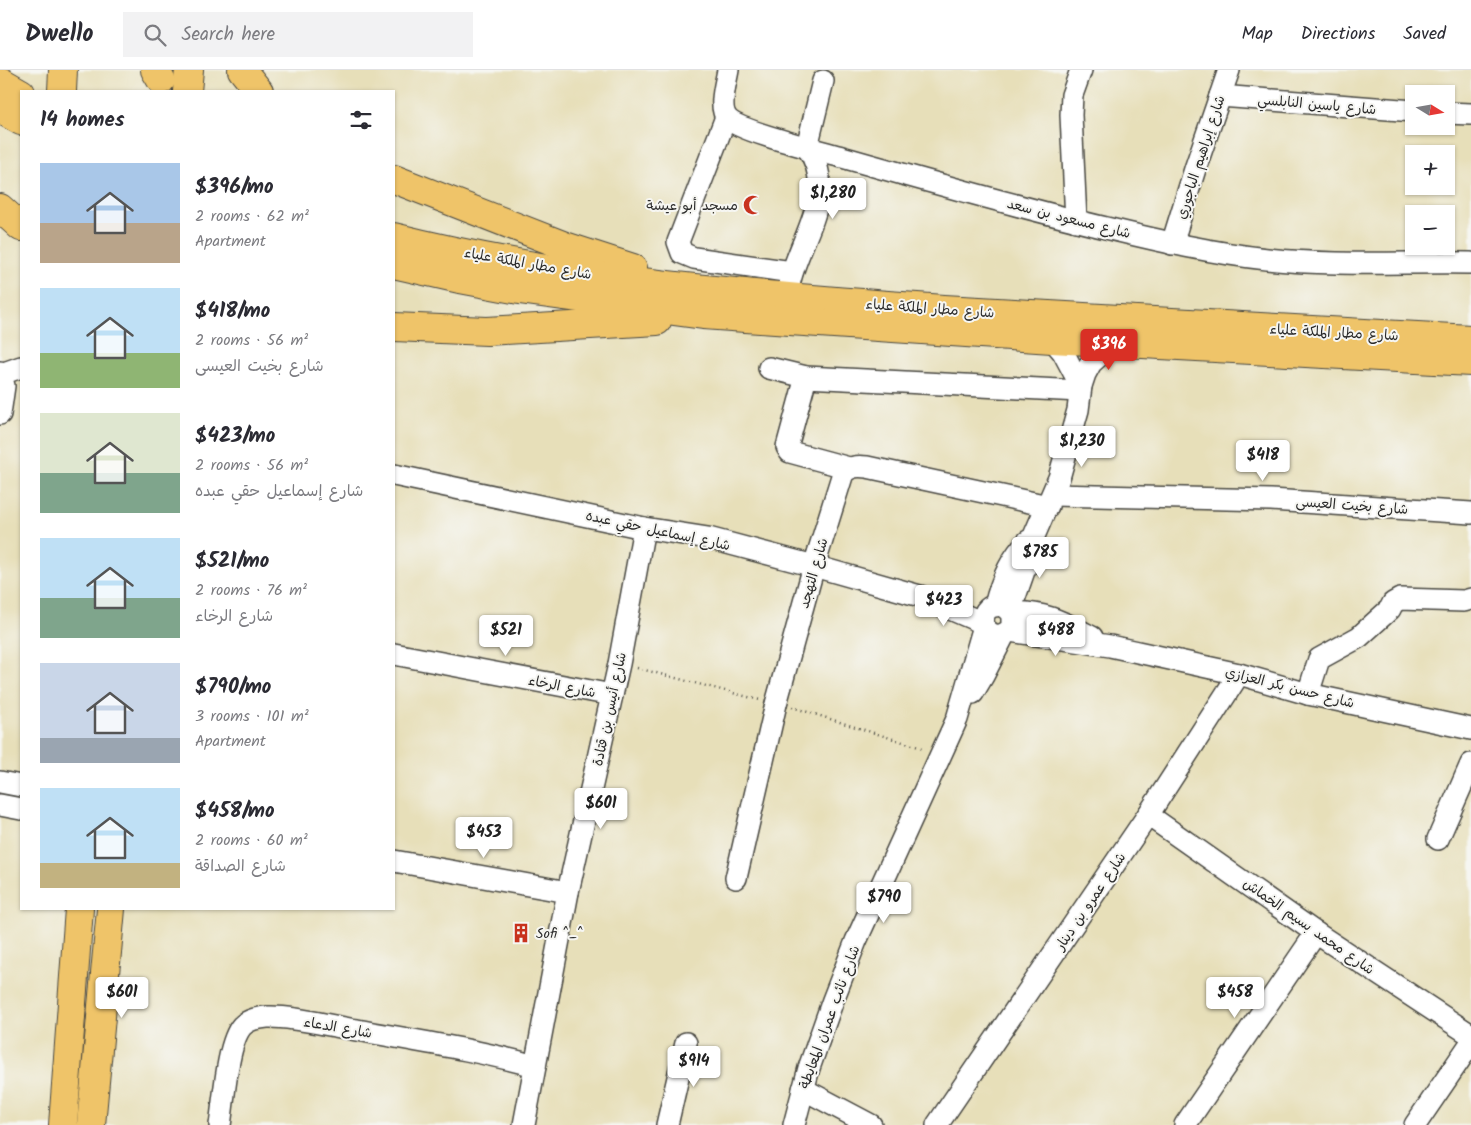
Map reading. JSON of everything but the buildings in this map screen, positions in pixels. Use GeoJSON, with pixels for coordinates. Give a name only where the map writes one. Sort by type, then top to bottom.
{"type":"FeatureCollection","features":[{"type":"Feature","properties":{"kind":"main road"},"geometry":{"type":"LineString","coordinates":[[62,90],[63,70]]}},
{"type":"Feature","properties":{"kind":"main road"},"geometry":{"type":"LineString","coordinates":[[187,90],[189,70]]}},
{"type":"Feature","properties":{"kind":"main road"},"geometry":{"type":"LineString","coordinates":[[242,70],[258,90]]}},
{"type":"Feature","properties":{"kind":"main road"},"geometry":{"type":"LineString","coordinates":[[0,81],[20,92]]}},
{"type":"Feature","properties":{"kind":"main road"},"geometry":{"type":"LineString","coordinates":[[0,109],[20,120]]}},
{"type":"Feature","properties":{"kind":"main road"},"geometry":{"type":"LineString","coordinates":[[395,179],[565,246],[697,288]]}},
{"type":"Feature","properties":{"kind":"main road"},"geometry":{"type":"LineString","coordinates":[[0,208],[20,226]]}},
{"type":"Feature","properties":{"kind":"main road","name":"شارع مطار الملكة علياء"},"geometry":{"type":"LineString","coordinates":[[395,236],[440,248],[565,271],[697,288],[789,285],[1123,321],[1471,339]]}},
{"type":"Feature","properties":{"kind":"main road","name":"شارع مطار الملكة علياء"},"geometry":{"type":"LineString","coordinates":[[395,264],[460,280],[596,302],[703,316],[1052,339],[1471,362]]}},
{"type":"Feature","properties":{"kind":"main road"},"geometry":{"type":"LineString","coordinates":[[395,327],[487,332],[630,324],[703,316]]}},
{"type":"Feature","properties":{"kind":"main road"},"geometry":{"type":"LineString","coordinates":[[63,1125],[79,910]]}},
{"type":"Feature","properties":{"kind":"main road"},"geometry":{"type":"LineString","coordinates":[[91,1125],[111,910]]}},
{"type":"Feature","properties":{"kind":"street"},"geometry":{"type":"LineString","coordinates":[[728,70],[723,102],[723,110],[726,117],[678,242],[682,253],[694,258],[789,285],[801,247],[813,222],[819,195],[817,168],[814,157],[807,147],[822,81]]}},
{"type":"Feature","properties":{"kind":"street"},"geometry":{"type":"LineString","coordinates":[[1076,221],[1071,115],[1072,95],[1081,70]]}},
{"type":"Feature","properties":{"kind":"street","name":"شارع إبراهيم الباجوري"},"geometry":{"type":"LineString","coordinates":[[1172,244],[1229,70]]}},
{"type":"Feature","properties":{"kind":"street","name":"شارع ياسين النابلسي"},"geometry":{"type":"LineString","coordinates":[[1220,96],[1405,110]]}},
{"type":"Feature","properties":{"kind":"street"},"geometry":{"type":"LineString","coordinates":[[1455,113],[1471,114]]}},
{"type":"Feature","properties":{"kind":"street","name":"شارع مسعود بن سعد"},"geometry":{"type":"LineString","coordinates":[[726,117],[734,124],[747,129],[807,147],[993,199],[1172,244],[1269,259],[1471,264]]}},
{"type":"Feature","properties":{"kind":"street"},"geometry":{"type":"LineString","coordinates":[[769,368],[806,377],[1081,388],[1063,352],[1052,339]]}},
{"type":"Feature","properties":{"kind":"street","name":"شارع نائب عمران المعايطة"},"geometry":{"type":"LineString","coordinates":[[794,1125],[809,1068],[856,941],[956,719],[998,619],[1030,554],[1034,536],[1064,462],[1078,410],[1085,374],[1092,363],[1115,342]]}},
{"type":"Feature","properties":{"kind":"street"},"geometry":{"type":"LineString","coordinates":[[0,414],[8,371]]}},
{"type":"Feature","properties":{"kind":"street"},"geometry":{"type":"LineString","coordinates":[[806,377],[787,447],[790,452],[849,468],[857,466],[867,467],[1050,500]]}},
{"type":"Feature","properties":{"kind":"street","name":"شارع التهجد"},"geometry":{"type":"LineString","coordinates":[[736,878],[776,704],[814,566],[840,480],[849,468]]}},
{"type":"Feature","properties":{"kind":"street","name":"شارع إسماعيل حقي عبده"},"geometry":{"type":"LineString","coordinates":[[395,475],[644,528],[708,538],[814,566],[998,619]]}},
{"type":"Feature","properties":{"kind":"street","name":"شارع بخيت العيسى"},"geometry":{"type":"LineString","coordinates":[[1050,500],[1271,500],[1471,513]]}},
{"type":"Feature","properties":{"kind":"street","name":"شارع أنيس بن قتادة"},"geometry":{"type":"LineString","coordinates":[[524,1125],[568,892],[612,695],[644,528]]}},
{"type":"Feature","properties":{"kind":"street"},"geometry":{"type":"LineString","coordinates":[[1308,694],[1320,659],[1359,638],[1390,609],[1393,603],[1400,599],[1464,601],[1471,599]]}},
{"type":"Feature","properties":{"kind":"street","name":"شارع حسن بكر العزازي"},"geometry":{"type":"LineString","coordinates":[[998,619],[1031,612],[1042,614],[1110,646],[1239,674],[1308,694],[1471,729]]}},
{"type":"Feature","properties":{"kind":"street","name":"شارع الرخاء"},"geometry":{"type":"LineString","coordinates":[[395,654],[612,695]]}},
{"type":"Feature","properties":{"kind":"street","name":"شارع عمرو بن دينار"},"geometry":{"type":"LineString","coordinates":[[938,1125],[1148,815],[1239,674]]}},
{"type":"Feature","properties":{"kind":"street"},"geometry":{"type":"LineString","coordinates":[[1438,839],[1471,764]]}},
{"type":"Feature","properties":{"kind":"street"},"geometry":{"type":"LineString","coordinates":[[0,782],[20,786]]}},
{"type":"Feature","properties":{"kind":"street"},"geometry":{"type":"LineString","coordinates":[[0,805],[20,809]]}},
{"type":"Feature","properties":{"kind":"street","name":"شارع محمد بسيم الخماش"},"geometry":{"type":"LineString","coordinates":[[1148,815],[1316,933],[1471,1035]]}},
{"type":"Feature","properties":{"kind":"street"},"geometry":{"type":"LineString","coordinates":[[395,861],[568,892]]}},
{"type":"Feature","properties":{"kind":"street"},"geometry":{"type":"LineString","coordinates":[[1184,1125],[1316,933]]}},
{"type":"Feature","properties":{"kind":"street","name":"شارع الدعاء"},"geometry":{"type":"LineString","coordinates":[[220,1125],[230,1058],[235,1039],[242,1026],[253,1018],[268,1017],[311,1023],[492,1054],[535,1066]]}},
{"type":"Feature","properties":{"kind":"street"},"geometry":{"type":"LineString","coordinates":[[667,1125],[686,1043]]}},
{"type":"Feature","properties":{"kind":"street"},"geometry":{"type":"LineString","coordinates":[[1415,1125],[1471,1043]]}},
{"type":"Feature","properties":{"kind":"street"},"geometry":{"type":"LineString","coordinates":[[803,1089],[871,1125]]}},
{"type":"Feature","properties":{"kind":"place","name":"مسجد أبو عيشة"},"geometry":{"type":"Point","coordinates":[753,205]}},
{"type":"Feature","properties":{"kind":"place","name":"Sofi ^_^"},"geometry":{"type":"Point","coordinates":[521,933]}}]}
